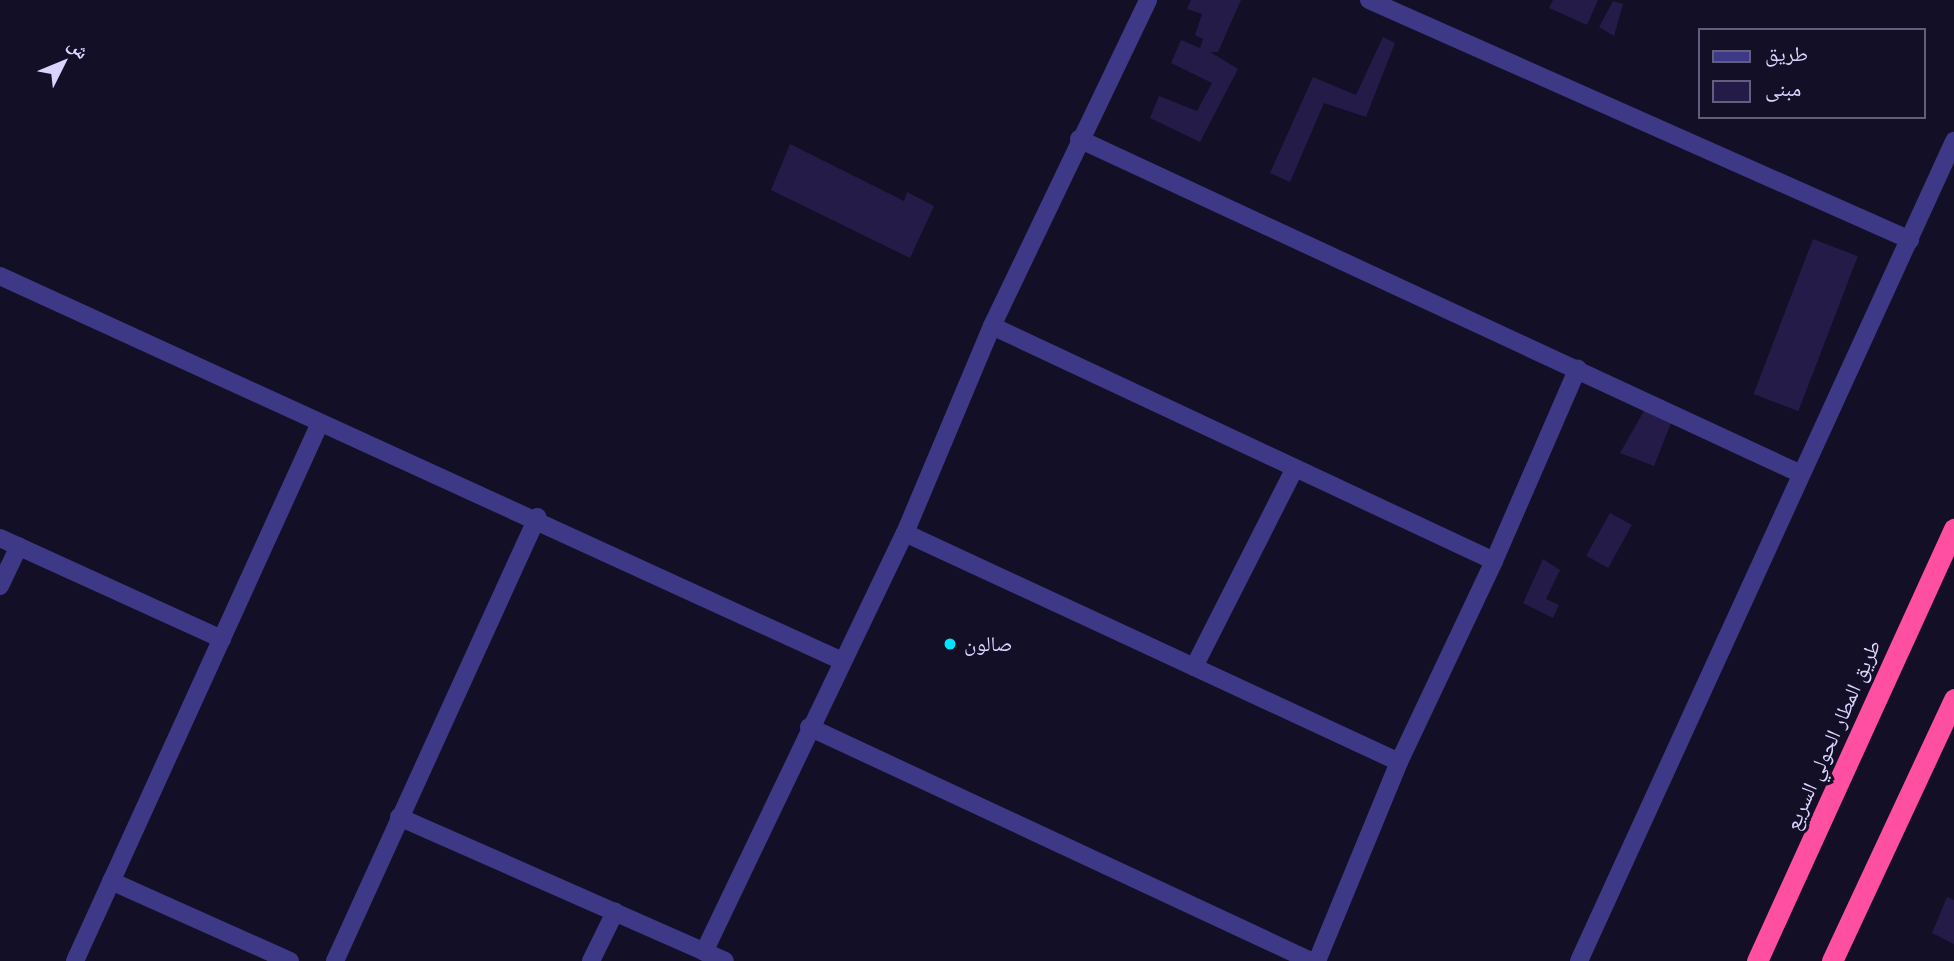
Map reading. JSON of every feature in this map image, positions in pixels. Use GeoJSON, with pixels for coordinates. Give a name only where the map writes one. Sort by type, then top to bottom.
{"type":"FeatureCollection","features":[{"type":"Feature","properties":{"kind":"highway","name":"طريق المطار الحولي السريع"},"geometry":{"type":"LineString","coordinates":[[1757,961],[1954,529]]}},
{"type":"Feature","properties":{"kind":"highway"},"geometry":{"type":"LineString","coordinates":[[1832,961],[1954,699]]}},
{"type":"Feature","properties":{"kind":"street"},"geometry":{"type":"LineString","coordinates":[[705,952],[809,727],[905,533],[992,326],[1079,139],[1148,0]]}},
{"type":"Feature","properties":{"kind":"street"},"geometry":{"type":"LineString","coordinates":[[1369,0],[1910,240]]}},
{"type":"Feature","properties":{"kind":"street"},"geometry":{"type":"LineString","coordinates":[[1079,139],[1801,474]]}},
{"type":"Feature","properties":{"kind":"street"},"geometry":{"type":"LineString","coordinates":[[1579,961],[1954,141]]}},
{"type":"Feature","properties":{"kind":"street"},"geometry":{"type":"LineString","coordinates":[[0,276],[319,425],[537,517],[842,661]]}},
{"type":"Feature","properties":{"kind":"street"},"geometry":{"type":"LineString","coordinates":[[992,326],[1494,561]]}},
{"type":"Feature","properties":{"kind":"street"},"geometry":{"type":"LineString","coordinates":[[1317,961],[1399,762],[1494,561],[1577,368]]}},
{"type":"Feature","properties":{"kind":"street"},"geometry":{"type":"LineString","coordinates":[[75,961],[319,425]]}},
{"type":"Feature","properties":{"kind":"street"},"geometry":{"type":"LineString","coordinates":[[1194,667],[1295,468]]}},
{"type":"Feature","properties":{"kind":"street"},"geometry":{"type":"LineString","coordinates":[[335,961],[537,517]]}},
{"type":"Feature","properties":{"kind":"street"},"geometry":{"type":"LineString","coordinates":[[905,533],[1399,762]]}},
{"type":"Feature","properties":{"kind":"street"},"geometry":{"type":"LineString","coordinates":[[0,537],[222,639]]}},
{"type":"Feature","properties":{"kind":"street"},"geometry":{"type":"LineString","coordinates":[[0,586],[19,546]]}},
{"type":"Feature","properties":{"kind":"street"},"geometry":{"type":"LineString","coordinates":[[809,727],[1311,961]]}},
{"type":"Feature","properties":{"kind":"street"},"geometry":{"type":"LineString","coordinates":[[399,817],[725,961]]}},
{"type":"Feature","properties":{"kind":"street"},"geometry":{"type":"LineString","coordinates":[[111,881],[289,961]]}},
{"type":"Feature","properties":{"kind":"street"},"geometry":{"type":"LineString","coordinates":[[592,961],[615,912]]}},
{"type":"Feature","properties":{"kind":"building"},"geometry":{"type":"Polygon","coordinates":[[[1191,0],[1241,0],[1218,52],[1210,52],[1238,69],[1200,142],[1150,118],[1159,96],[1197,111],[1212,83],[1171,63],[1181,40],[1200,48],[1203,39],[1195,35],[1202,14],[1187,9],[1191,0]]]}},
{"type":"Feature","properties":{"kind":"building"},"geometry":{"type":"Polygon","coordinates":[[[1553,0],[1598,0],[1587,25],[1549,8],[1553,0]]]}},
{"type":"Feature","properties":{"kind":"building"},"geometry":{"type":"Polygon","coordinates":[[[1613,1],[1623,4],[1614,36],[1599,27],[1613,1]]]}},
{"type":"Feature","properties":{"kind":"building"},"geometry":{"type":"Polygon","coordinates":[[[1383,37],[1395,43],[1366,117],[1324,103],[1290,182],[1270,173],[1313,77],[1356,95],[1383,37]]]}},
{"type":"Feature","properties":{"kind":"building"},"geometry":{"type":"Polygon","coordinates":[[[790,144],[904,201],[907,192],[934,206],[910,258],[771,190],[790,144]]]}},
{"type":"Feature","properties":{"kind":"building"},"geometry":{"type":"Polygon","coordinates":[[[1813,239],[1858,256],[1798,411],[1754,394],[1813,239]]]}},
{"type":"Feature","properties":{"kind":"building"},"geometry":{"type":"Polygon","coordinates":[[[1645,409],[1671,423],[1654,466],[1620,453],[1645,409]]]}},
{"type":"Feature","properties":{"kind":"building"},"geometry":{"type":"Polygon","coordinates":[[[1610,513],[1632,525],[1608,568],[1586,556],[1610,513]]]}},
{"type":"Feature","properties":{"kind":"building"},"geometry":{"type":"Polygon","coordinates":[[[1543,559],[1560,570],[1546,599],[1559,605],[1553,618],[1523,603],[1543,559]]]}},
{"type":"Feature","properties":{"kind":"building"},"geometry":{"type":"Polygon","coordinates":[[[1947,897],[1954,900],[1954,944],[1932,933],[1947,897]]]}},
{"type":"Feature","properties":{"kind":"place","name":"صالون"},"geometry":{"type":"Point","coordinates":[950,644]}}]}
